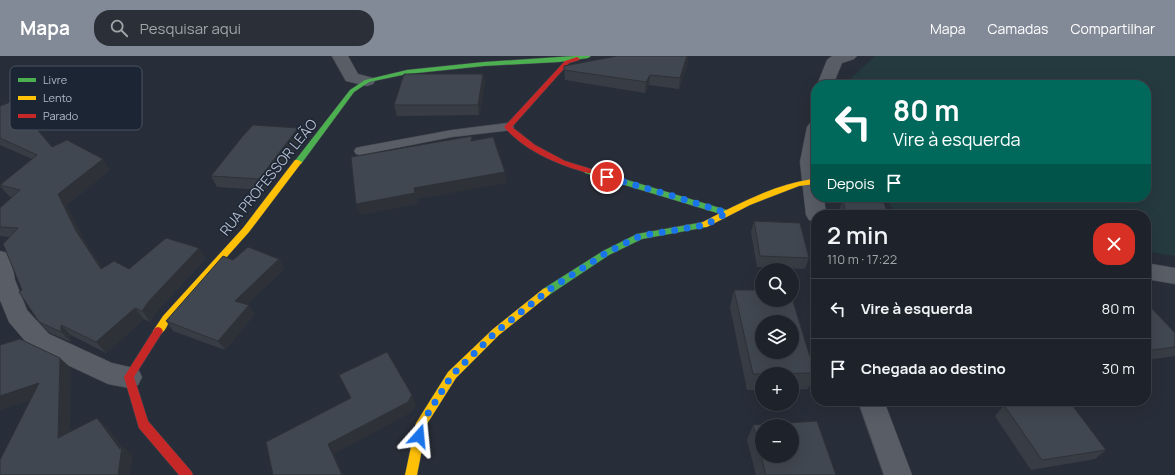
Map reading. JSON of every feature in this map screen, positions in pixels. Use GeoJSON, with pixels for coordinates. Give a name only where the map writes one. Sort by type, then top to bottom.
{"type":"FeatureCollection","features":[{"type":"Feature","properties":{"kind":"street"},"geometry":{"type":"LineString","coordinates":[[340,56],[352,78],[367,81]]}},
{"type":"Feature","properties":{"kind":"street"},"geometry":{"type":"LineString","coordinates":[[589,56],[567,62],[508,127],[532,147],[562,163],[727,213]]}},
{"type":"Feature","properties":{"kind":"street","name":"RUA PROFESSOR LEÃO"},"geometry":{"type":"LineString","coordinates":[[129,377],[166,318],[246,230],[352,91],[367,81],[407,72],[484,64],[560,60],[589,56]]}},
{"type":"Feature","properties":{"kind":"street"},"geometry":{"type":"LineString","coordinates":[[827,80],[835,60],[848,56]]}},
{"type":"Feature","properties":{"kind":"street"},"geometry":{"type":"LineString","coordinates":[[811,152],[809,162],[811,175]]}},
{"type":"Feature","properties":{"kind":"street"},"geometry":{"type":"LineString","coordinates":[[411,475],[422,423],[452,375],[496,332],[550,289],[606,253],[640,236],[705,225],[747,203],[798,184],[811,182]]}},
{"type":"Feature","properties":{"kind":"street"},"geometry":{"type":"LineString","coordinates":[[0,259],[4,280],[17,315],[40,342],[108,374],[129,377],[143,424],[187,475]]}},
{"type":"Feature","properties":{"kind":"street"},"geometry":{"type":"LineString","coordinates":[[1151,272],[1175,276]]}},
{"type":"Feature","properties":{"kind":"street"},"geometry":{"type":"LineString","coordinates":[[873,406],[898,475]]}},
{"type":"Feature","properties":{"kind":"lane"},"geometry":{"type":"LineString","coordinates":[[360,151],[428,137],[485,128],[508,127]]}},
{"type":"Feature","properties":{"kind":"green space"},"geometry":{"type":"Polygon","coordinates":[[[875,56],[1175,56],[1175,256],[1151,252],[1151,210],[895,210],[887,202],[1151,202],[1151,80],[849,80],[875,56]]]}},
{"type":"Feature","properties":{"kind":"building"},"geometry":{"type":"Polygon","coordinates":[[[617,56],[687,56],[680,78],[650,75],[646,82],[564,70],[564,66],[617,56]]]}},
{"type":"Feature","properties":{"kind":"building"},"geometry":{"type":"Polygon","coordinates":[[[404,74],[483,74],[478,105],[394,105],[404,74]]]}},
{"type":"Feature","properties":{"kind":"building"},"geometry":{"type":"Polygon","coordinates":[[[10,102],[10,130],[38,130],[52,147],[67,140],[103,159],[58,194],[76,231],[101,269],[114,261],[129,269],[166,238],[199,248],[149,301],[142,311],[135,308],[96,342],[61,325],[61,332],[39,322],[19,292],[22,290],[3,244],[18,228],[0,227],[0,208],[20,190],[0,185],[37,155],[0,138],[0,106],[10,102]]]}},
{"type":"Feature","properties":{"kind":"building"},"geometry":{"type":"Polygon","coordinates":[[[253,125],[298,128],[259,179],[211,176],[242,137],[253,125]]]}},
{"type":"Feature","properties":{"kind":"building"},"geometry":{"type":"Polygon","coordinates":[[[472,136],[471,141],[493,137],[505,172],[414,188],[415,193],[356,204],[351,157],[472,136]]]}},
{"type":"Feature","properties":{"kind":"building"},"geometry":{"type":"Polygon","coordinates":[[[844,202],[884,203],[886,210],[845,210],[844,202]]]}},
{"type":"Feature","properties":{"kind":"building"},"geometry":{"type":"Polygon","coordinates":[[[754,221],[800,223],[809,258],[760,256],[754,221]]]}},
{"type":"Feature","properties":{"kind":"building"},"geometry":{"type":"Polygon","coordinates":[[[248,247],[279,259],[235,301],[249,305],[218,341],[166,321],[223,256],[233,260],[248,247]]]}},
{"type":"Feature","properties":{"kind":"building"},"geometry":{"type":"Polygon","coordinates":[[[734,290],[755,290],[755,307],[795,307],[797,315],[755,315],[755,359],[799,359],[799,321],[811,360],[811,373],[799,373],[799,367],[755,367],[755,374],[753,374],[734,290]]]}},
{"type":"Feature","properties":{"kind":"building"},"geometry":{"type":"Polygon","coordinates":[[[1151,307],[1175,333],[1175,347],[1151,350],[1151,307]]]}},
{"type":"Feature","properties":{"kind":"building"},"geometry":{"type":"Polygon","coordinates":[[[20,339],[60,358],[58,438],[97,418],[120,449],[122,446],[118,475],[0,475],[0,460],[39,383],[0,396],[0,345],[20,339]]]}},
{"type":"Feature","properties":{"kind":"building"},"geometry":{"type":"Polygon","coordinates":[[[387,352],[412,395],[408,402],[328,444],[342,475],[273,475],[266,442],[351,398],[339,375],[387,352]]]}},
{"type":"Feature","properties":{"kind":"building"},"geometry":{"type":"Polygon","coordinates":[[[1005,406],[1073,406],[1106,450],[1042,460],[1005,406]]]}},
{"type":"Feature","properties":{"kind":"building"},"geometry":{"type":"Polygon","coordinates":[[[817,421],[836,475],[766,475],[763,463],[799,463],[799,422],[817,421]]]}},
{"type":"Feature","properties":{"kind":"traffic: fast"},"geometry":{"type":"LineString","coordinates":[[298,162],[352,91],[367,81],[407,72],[484,64],[559,60],[588,56]]}},
{"type":"Feature","properties":{"kind":"traffic: fast"},"geometry":{"type":"LineString","coordinates":[[588,171],[727,213]]}},
{"type":"Feature","properties":{"kind":"traffic: fast"},"geometry":{"type":"LineString","coordinates":[[546,292],[606,253],[640,236],[704,225]]}},
{"type":"Feature","properties":{"kind":"traffic: slow"},"geometry":{"type":"LineString","coordinates":[[158,331],[166,319],[246,230],[298,162]]}},
{"type":"Feature","properties":{"kind":"traffic: slow"},"geometry":{"type":"LineString","coordinates":[[704,225],[747,203],[798,184],[811,182]]}},
{"type":"Feature","properties":{"kind":"traffic: slow"},"geometry":{"type":"LineString","coordinates":[[411,475],[422,423],[452,375],[496,332],[546,292]]}},
{"type":"Feature","properties":{"kind":"traffic: jam"},"geometry":{"type":"LineString","coordinates":[[577,59],[567,62],[508,127],[532,147],[562,163],[588,171]]}},
{"type":"Feature","properties":{"kind":"traffic: jam"},"geometry":{"type":"LineString","coordinates":[[158,331],[129,377],[143,424],[187,475]]}},
{"type":"Feature","properties":{"kind":"route"},"geometry":{"type":"LineString","coordinates":[[419,436],[422,423],[452,375],[496,332],[550,289],[606,253],[640,236],[705,225],[727,213],[607,177]]}}]}
